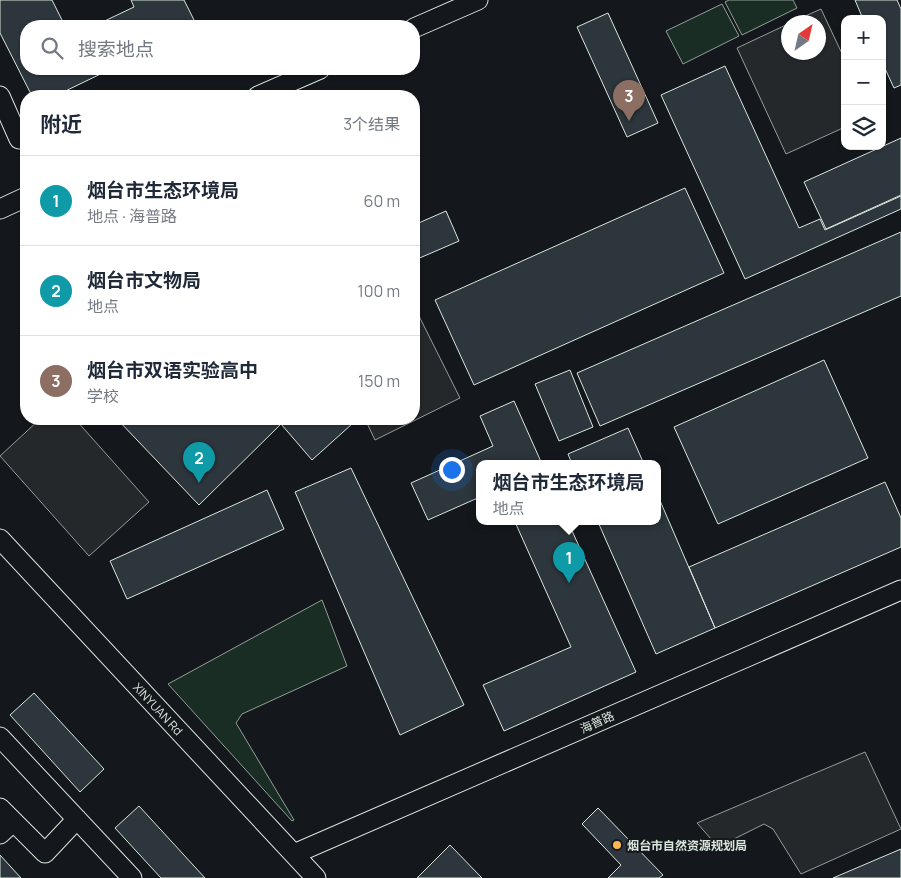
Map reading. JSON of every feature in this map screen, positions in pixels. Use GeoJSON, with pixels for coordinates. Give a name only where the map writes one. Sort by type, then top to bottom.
{"type":"FeatureCollection","features":[{"type":"Feature","properties":{"kind":"street"},"geometry":{"type":"LineString","coordinates":[[420,25],[478,0]]}},
{"type":"Feature","properties":{"kind":"street"},"geometry":{"type":"LineString","coordinates":[[272,90],[306,75]]}},
{"type":"Feature","properties":{"kind":"street"},"geometry":{"type":"LineString","coordinates":[[0,96],[19,139]]}},
{"type":"Feature","properties":{"kind":"street"},"geometry":{"type":"LineString","coordinates":[[0,209],[20,201]]}},
{"type":"Feature","properties":{"kind":"street","name":"XINYUAN Rd"},"geometry":{"type":"LineString","coordinates":[[0,540],[316,878]]}},
{"type":"Feature","properties":{"kind":"street","name":"海普路"},"geometry":{"type":"LineString","coordinates":[[294,854],[901,590]]}},
{"type":"Feature","properties":{"kind":"street"},"geometry":{"type":"LineString","coordinates":[[0,737],[132,878]]}},
{"type":"Feature","properties":{"kind":"street"},"geometry":{"type":"LineString","coordinates":[[0,808],[6,828],[45,853],[77,819]]}},
{"type":"Feature","properties":{"kind":"green space"},"geometry":{"type":"Polygon","coordinates":[[[729,0],[793,0],[797,8],[742,35],[725,2],[729,0]]]}},
{"type":"Feature","properties":{"kind":"green space"},"geometry":{"type":"Polygon","coordinates":[[[722,4],[739,36],[683,64],[666,31],[722,4]]]}},
{"type":"Feature","properties":{"kind":"green space"},"geometry":{"type":"Polygon","coordinates":[[[322,600],[347,666],[242,714],[236,723],[294,820],[292,821],[168,684],[322,600]]]}},
{"type":"Feature","properties":{"kind":"shaded area"},"geometry":{"type":"Polygon","coordinates":[[[821,9],[824,15],[808,15],[821,9]]]}},
{"type":"Feature","properties":{"kind":"shaded area"},"geometry":{"type":"Polygon","coordinates":[[[826,20],[841,52],[841,129],[786,154],[737,48],[781,27],[781,60],[826,60],[826,20]]]}},
{"type":"Feature","properties":{"kind":"shaded area"},"geometry":{"type":"Polygon","coordinates":[[[420,318],[460,398],[420,418],[420,318]]]}},
{"type":"Feature","properties":{"kind":"shaded area"},"geometry":{"type":"Polygon","coordinates":[[[34,425],[80,425],[149,502],[89,556],[0,456],[34,425]]]}},
{"type":"Feature","properties":{"kind":"shaded area"},"geometry":{"type":"Polygon","coordinates":[[[368,425],[405,425],[375,440],[368,425]]]}},
{"type":"Feature","properties":{"kind":"shaded area"},"geometry":{"type":"Polygon","coordinates":[[[865,752],[901,829],[801,874],[773,829],[764,824],[718,847],[697,823],[865,752]]]}},
{"type":"Feature","properties":{"kind":"building"},"geometry":{"type":"Polygon","coordinates":[[[0,0],[52,0],[62,20],[20,20],[20,72],[0,33],[0,0]]]}},
{"type":"Feature","properties":{"kind":"building"},"geometry":{"type":"Polygon","coordinates":[[[131,0],[184,0],[194,20],[107,20],[134,7],[131,0]]]}},
{"type":"Feature","properties":{"kind":"building"},"geometry":{"type":"Polygon","coordinates":[[[855,0],[897,0],[901,9],[901,85],[894,88],[886,71],[886,15],[861,15],[855,0]]]}},
{"type":"Feature","properties":{"kind":"building"},"geometry":{"type":"Polygon","coordinates":[[[608,13],[658,123],[627,137],[577,27],[608,13]]]}},
{"type":"Feature","properties":{"kind":"building"},"geometry":{"type":"Polygon","coordinates":[[[725,66],[799,228],[820,219],[825,230],[901,196],[901,209],[745,279],[661,95],[725,66]]]}},
{"type":"Feature","properties":{"kind":"building"},"geometry":{"type":"Polygon","coordinates":[[[21,75],[99,75],[67,90],[29,90],[21,75]]]}},
{"type":"Feature","properties":{"kind":"building"},"geometry":{"type":"Polygon","coordinates":[[[901,138],[901,195],[826,229],[804,182],[875,150],[886,150],[886,145],[901,138]]]}},
{"type":"Feature","properties":{"kind":"building"},"geometry":{"type":"Polygon","coordinates":[[[685,188],[724,273],[474,385],[435,300],[685,188]]]}},
{"type":"Feature","properties":{"kind":"building"},"geometry":{"type":"Polygon","coordinates":[[[446,211],[459,241],[420,258],[420,222],[446,211]]]}},
{"type":"Feature","properties":{"kind":"building"},"geometry":{"type":"Polygon","coordinates":[[[901,232],[901,296],[600,426],[577,373],[901,232]]]}},
{"type":"Feature","properties":{"kind":"building"},"geometry":{"type":"Polygon","coordinates":[[[824,360],[868,458],[718,524],[674,427],[824,360]]]}},
{"type":"Feature","properties":{"kind":"building"},"geometry":{"type":"Polygon","coordinates":[[[570,370],[593,427],[559,441],[535,384],[570,370]]]}},
{"type":"Feature","properties":{"kind":"building"},"geometry":{"type":"Polygon","coordinates":[[[514,401],[540,460],[476,460],[476,499],[428,520],[411,483],[493,446],[480,416],[514,401]]]}},
{"type":"Feature","properties":{"kind":"building"},"geometry":{"type":"Polygon","coordinates":[[[123,425],[280,425],[199,505],[123,425]]]}},
{"type":"Feature","properties":{"kind":"building"},"geometry":{"type":"Polygon","coordinates":[[[282,425],[351,425],[312,460],[282,425]]]}},
{"type":"Feature","properties":{"kind":"building"},"geometry":{"type":"Polygon","coordinates":[[[628,428],[642,460],[570,460],[568,454],[628,428]]]}},
{"type":"Feature","properties":{"kind":"building"},"geometry":{"type":"Polygon","coordinates":[[[351,468],[464,705],[400,735],[295,492],[351,468]]]}},
{"type":"Feature","properties":{"kind":"building"},"geometry":{"type":"Polygon","coordinates":[[[885,482],[901,518],[901,547],[715,628],[689,567],[885,482]]]}},
{"type":"Feature","properties":{"kind":"building"},"geometry":{"type":"Polygon","coordinates":[[[267,490],[284,529],[127,599],[110,561],[267,490]]]}},
{"type":"Feature","properties":{"kind":"building"},"geometry":{"type":"Polygon","coordinates":[[[661,503],[715,628],[656,654],[599,525],[661,525],[661,503]]]}},
{"type":"Feature","properties":{"kind":"building"},"geometry":{"type":"Polygon","coordinates":[[[516,525],[569,525],[636,672],[504,731],[483,685],[571,647],[516,525]]]}},
{"type":"Feature","properties":{"kind":"building"},"geometry":{"type":"Polygon","coordinates":[[[34,693],[104,769],[80,792],[10,715],[34,693]]]}},
{"type":"Feature","properties":{"kind":"building"},"geometry":{"type":"Polygon","coordinates":[[[139,806],[205,878],[161,878],[115,828],[139,806]]]}},
{"type":"Feature","properties":{"kind":"building","name":"烟台市自然资源规划局"},"geometry":{"type":"Polygon","coordinates":[[[598,808],[663,875],[659,878],[608,878],[621,865],[582,824],[598,808]]]}},
{"type":"Feature","properties":{"kind":"building"},"geometry":{"type":"Polygon","coordinates":[[[450,845],[482,878],[417,878],[450,845]]]}},
{"type":"Feature","properties":{"kind":"building"},"geometry":{"type":"Polygon","coordinates":[[[901,849],[901,878],[833,878],[901,849]]]}},
{"type":"Feature","properties":{"kind":"building"},"geometry":{"type":"Polygon","coordinates":[[[0,855],[21,878],[0,878],[0,855]]]}},
{"type":"Feature","properties":{"kind":"place","name":"烟台市双语实验高中"},"geometry":{"type":"Point","coordinates":[629,121]}},
{"type":"Feature","properties":{"kind":"place","name":"烟台市文物局"},"geometry":{"type":"Point","coordinates":[199,483]}},
{"type":"Feature","properties":{"kind":"place","name":"烟台市生态环境局"},"geometry":{"type":"Point","coordinates":[569,583]}},
{"type":"Feature","properties":{"kind":"place","name":"烟台市自然资源规划局"},"geometry":{"type":"Point","coordinates":[617,845]}}]}
